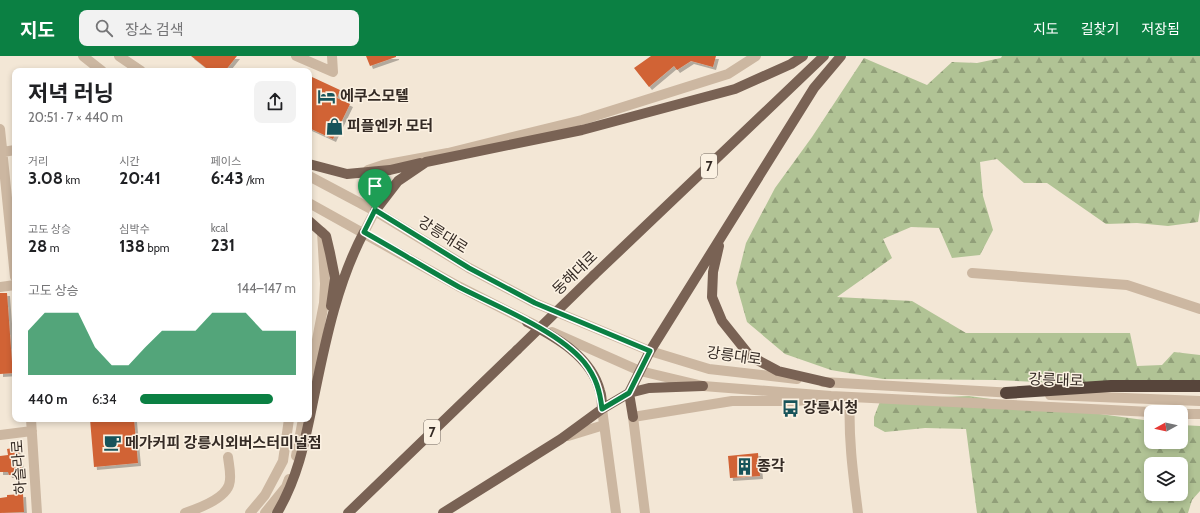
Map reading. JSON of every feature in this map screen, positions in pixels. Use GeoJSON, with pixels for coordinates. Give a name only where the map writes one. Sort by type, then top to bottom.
{"type":"FeatureCollection","features":[{"type":"Feature","properties":{"kind":"highway"},"geometry":{"type":"LineString","coordinates":[[1006,393],[1111,386],[1200,386]]}},
{"type":"Feature","properties":{"kind":"main road"},"geometry":{"type":"LineString","coordinates":[[312,165],[347,174],[390,170],[582,130],[735,89],[790,64],[803,56]]}},
{"type":"Feature","properties":{"kind":"main road","name":"동해대로"},"geometry":{"type":"LineString","coordinates":[[348,513],[824,56]]}},
{"type":"Feature","properties":{"kind":"main road"},"geometry":{"type":"LineString","coordinates":[[633,417],[629,393],[650,351],[814,88],[841,56]]}},
{"type":"Feature","properties":{"kind":"main road"},"geometry":{"type":"LineString","coordinates":[[375,210],[398,181],[426,162]]}},
{"type":"Feature","properties":{"kind":"main road"},"geometry":{"type":"LineString","coordinates":[[312,224],[326,236],[335,278],[327,336],[312,410]]}},
{"type":"Feature","properties":{"kind":"main road"},"geometry":{"type":"LineString","coordinates":[[327,336],[353,252],[364,232]]}},
{"type":"Feature","properties":{"kind":"main road"},"geometry":{"type":"LineString","coordinates":[[721,236],[713,272],[712,297],[722,321],[750,356],[778,371],[830,383]]}},
{"type":"Feature","properties":{"kind":"main road"},"geometry":{"type":"LineString","coordinates":[[527,322],[561,341],[583,361],[593,375],[600,390],[602,409]]}},
{"type":"Feature","properties":{"kind":"main road"},"geometry":{"type":"LineString","coordinates":[[443,513],[561,439],[602,409],[629,393],[649,388],[703,386]]}},
{"type":"Feature","properties":{"kind":"main road"},"geometry":{"type":"LineString","coordinates":[[277,513],[304,450],[310,422]]}},
{"type":"Feature","properties":{"kind":"street"},"geometry":{"type":"LineString","coordinates":[[83,56],[98,68]]}},
{"type":"Feature","properties":{"kind":"street"},"geometry":{"type":"LineString","coordinates":[[120,56],[137,68]]}},
{"type":"Feature","properties":{"kind":"street"},"geometry":{"type":"LineString","coordinates":[[296,56],[333,72],[332,56]]}},
{"type":"Feature","properties":{"kind":"street"},"geometry":{"type":"LineString","coordinates":[[358,173],[383,165],[448,153],[582,120],[728,74],[756,56]]}},
{"type":"Feature","properties":{"kind":"street"},"geometry":{"type":"LineString","coordinates":[[0,129],[4,152],[12,243]]}},
{"type":"Feature","properties":{"kind":"street"},"geometry":{"type":"LineString","coordinates":[[4,152],[12,151]]}},
{"type":"Feature","properties":{"kind":"street","name":"강릉대로"},"geometry":{"type":"LineString","coordinates":[[312,178],[375,210],[469,268],[535,303],[650,351],[709,369],[830,383],[1006,393],[1200,401]]}},
{"type":"Feature","properties":{"kind":"street","name":"강릉대로"},"geometry":{"type":"LineString","coordinates":[[312,205],[364,232],[458,286],[527,322],[640,371],[703,386],[831,396],[1144,412]]}},
{"type":"Feature","properties":{"kind":"street"},"geometry":{"type":"LineString","coordinates":[[364,232],[375,210]]}},
{"type":"Feature","properties":{"kind":"street"},"geometry":{"type":"LineString","coordinates":[[312,366],[324,303],[325,284],[322,232]]}},
{"type":"Feature","properties":{"kind":"street"},"geometry":{"type":"LineString","coordinates":[[972,273],[1127,285],[1200,309]]}},
{"type":"Feature","properties":{"kind":"street"},"geometry":{"type":"LineString","coordinates":[[0,287],[12,285]]}},
{"type":"Feature","properties":{"kind":"street"},"geometry":{"type":"LineString","coordinates":[[645,513],[633,417],[732,401],[797,401],[831,396]]}},
{"type":"Feature","properties":{"kind":"street"},"geometry":{"type":"LineString","coordinates":[[850,397],[848,425],[850,457],[858,513]]}},
{"type":"Feature","properties":{"kind":"street"},"geometry":{"type":"LineString","coordinates":[[602,409],[616,513]]}},
{"type":"Feature","properties":{"kind":"street"},"geometry":{"type":"LineString","coordinates":[[1188,414],[1200,414]]}},
{"type":"Feature","properties":{"kind":"street","name":"하슬라로"},"geometry":{"type":"LineString","coordinates":[[31,422],[37,513]]}},
{"type":"Feature","properties":{"kind":"street"},"geometry":{"type":"LineString","coordinates":[[250,513],[265,495],[283,461],[289,422]]}},
{"type":"Feature","properties":{"kind":"street"},"geometry":{"type":"LineString","coordinates":[[265,513],[286,487],[295,464],[302,422]]}},
{"type":"Feature","properties":{"kind":"street"},"geometry":{"type":"LineString","coordinates":[[561,439],[588,428],[604,425]]}},
{"type":"Feature","properties":{"kind":"street"},"geometry":{"type":"LineString","coordinates":[[0,435],[32,431]]}},
{"type":"Feature","properties":{"kind":"street"},"geometry":{"type":"LineString","coordinates":[[291,473],[304,450]]}},
{"type":"Feature","properties":{"kind":"street"},"geometry":{"type":"LineString","coordinates":[[185,513],[199,508],[218,497],[229,486],[230,473],[228,457]]}},
{"type":"Feature","properties":{"kind":"green space"},"geometry":{"type":"Polygon","coordinates":[[[1002,56],[1200,56],[1200,209],[1198,222],[1168,226],[1137,223],[1106,224],[1047,183],[1024,183],[997,159],[980,162],[983,196],[993,230],[980,255],[952,258],[939,228],[911,227],[883,239],[892,258],[837,297],[912,301],[966,333],[1130,333],[1137,366],[1162,365],[1174,352],[1200,355],[1200,386],[1169,388],[996,380],[883,379],[831,370],[785,354],[747,322],[736,283],[746,243],[775,188],[812,137],[864,58],[927,85],[952,62],[977,63],[1001,58],[1002,56]]]}},
{"type":"Feature","properties":{"kind":"green space"},"geometry":{"type":"Polygon","coordinates":[[[969,396],[1144,420],[1144,449],[1188,449],[1188,425],[1200,426],[1200,491],[1192,500],[1188,513],[977,513],[966,429],[925,428],[885,432],[874,426],[874,417],[881,399],[969,396]]]}},
{"type":"Feature","properties":{"kind":"building"},"geometry":{"type":"Polygon","coordinates":[[[191,56],[237,56],[227,68],[206,68],[191,56]]]}},
{"type":"Feature","properties":{"kind":"building"},"geometry":{"type":"Polygon","coordinates":[[[366,56],[396,56],[396,57],[370,66],[366,56]]]}},
{"type":"Feature","properties":{"kind":"building"},"geometry":{"type":"Polygon","coordinates":[[[651,56],[716,56],[713,67],[691,61],[677,70],[674,66],[649,87],[634,68],[651,56]]]}},
{"type":"Feature","properties":{"kind":"building"},"geometry":{"type":"Polygon","coordinates":[[[312,77],[340,90],[337,98],[350,104],[333,139],[312,129],[312,77]]]}},
{"type":"Feature","properties":{"kind":"building"},"geometry":{"type":"Polygon","coordinates":[[[0,293],[7,293],[12,373],[0,374],[0,293]]]}},
{"type":"Feature","properties":{"kind":"building"},"geometry":{"type":"Polygon","coordinates":[[[90,422],[134,422],[138,463],[94,467],[90,422]]]}},
{"type":"Feature","properties":{"kind":"building"},"geometry":{"type":"Polygon","coordinates":[[[18,447],[22,474],[9,475],[8,472],[0,472],[0,456],[8,455],[7,449],[18,447]]]}},
{"type":"Feature","properties":{"kind":"building","name":"종각"},"geometry":{"type":"Polygon","coordinates":[[[758,453],[760,476],[730,478],[728,456],[758,453]]]}},
{"type":"Feature","properties":{"kind":"building"},"geometry":{"type":"Polygon","coordinates":[[[23,494],[24,512],[0,513],[0,498],[7,497],[7,495],[23,494]]]}},
{"type":"Feature","properties":{"kind":"place","name":"에쿠스모텔"},"geometry":{"type":"Point","coordinates":[327,96]}},
{"type":"Feature","properties":{"kind":"place","name":"피플엔카 모터"},"geometry":{"type":"Point","coordinates":[334,126]}},
{"type":"Feature","properties":{"kind":"place","name":"강릉시청"},"geometry":{"type":"Point","coordinates":[790,408]}},
{"type":"Feature","properties":{"kind":"place","name":"메가커피 강릉시외버스터미널점"},"geometry":{"type":"Point","coordinates":[112,443]}},
{"type":"Feature","properties":{"kind":"place","name":"종각"},"geometry":{"type":"Point","coordinates":[744,466]}},
{"type":"Feature","properties":{"kind":"route"},"geometry":{"type":"LineString","coordinates":[[375,210],[469,268],[535,303],[650,351],[629,393],[602,409],[600,390],[593,375],[583,361],[561,341],[458,286],[364,232],[375,210]]}}]}
